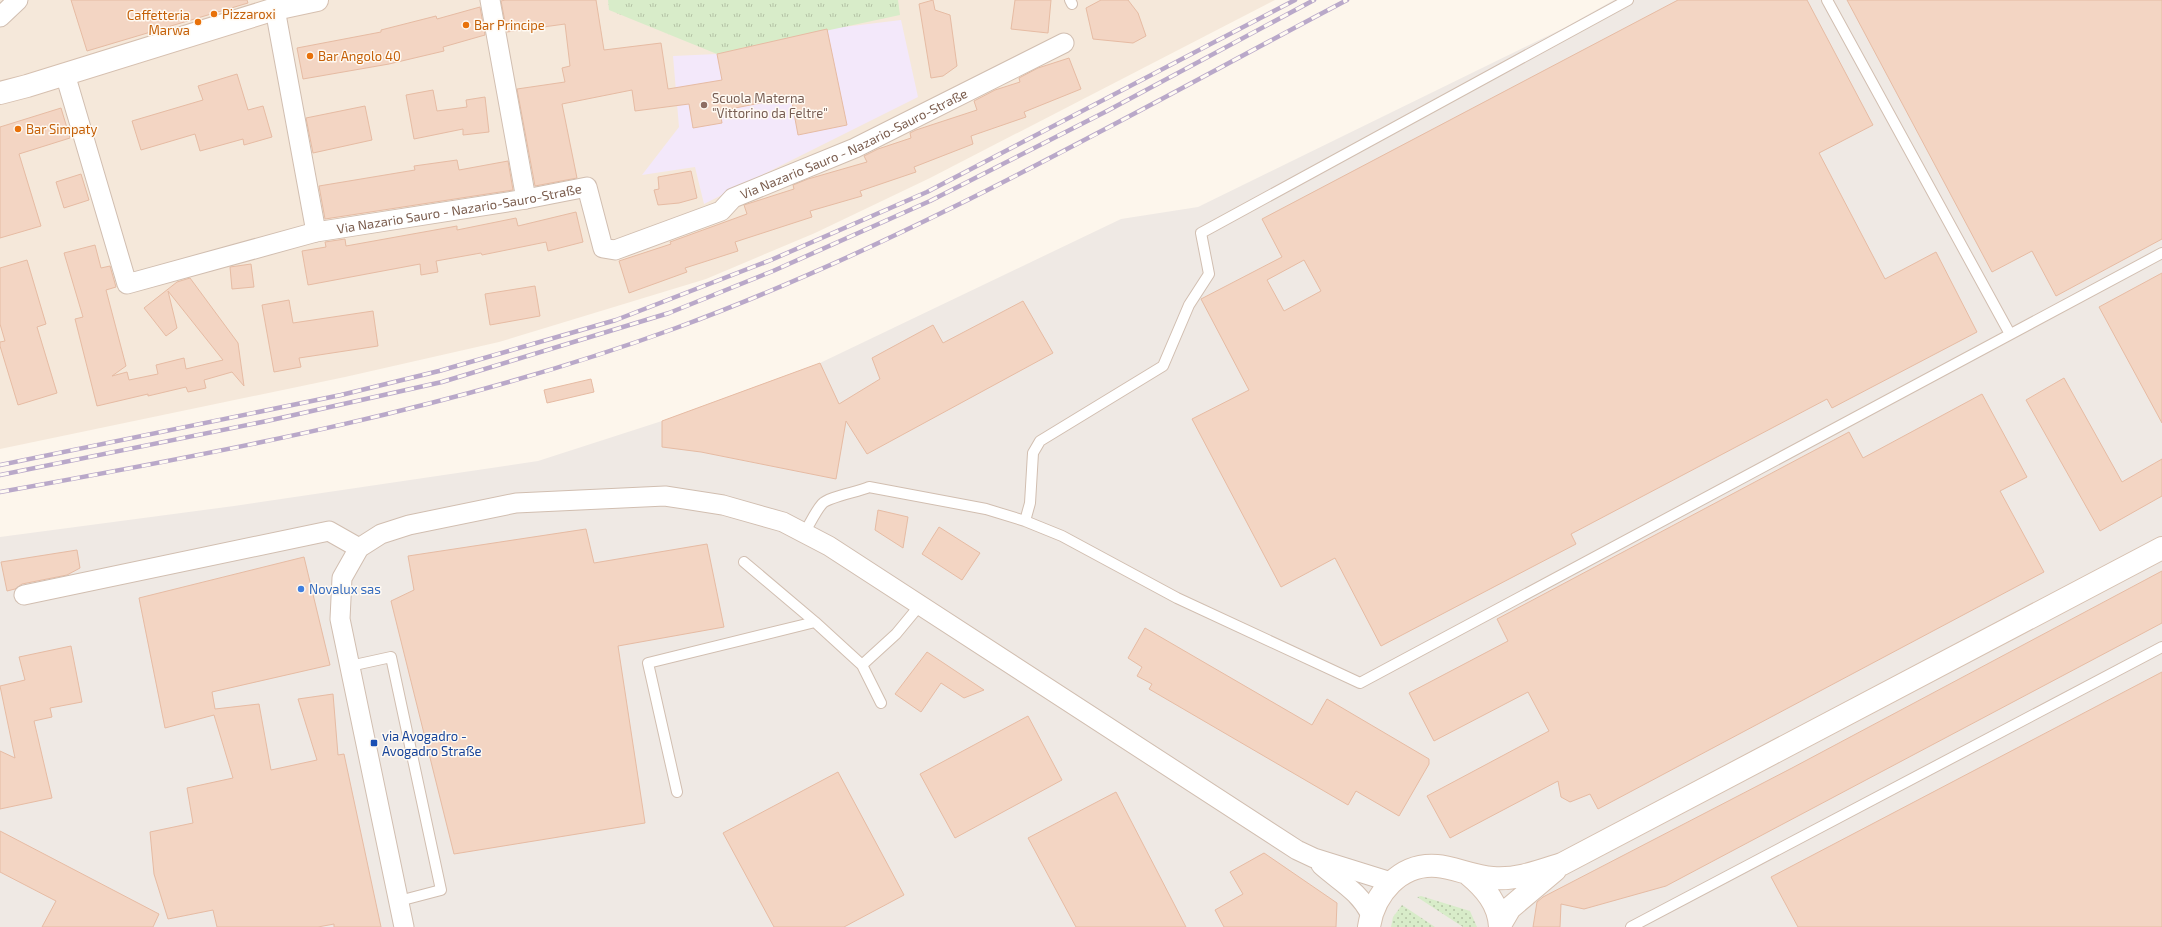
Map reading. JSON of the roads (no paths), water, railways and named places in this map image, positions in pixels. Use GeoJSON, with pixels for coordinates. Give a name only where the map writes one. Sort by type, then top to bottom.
{"type":"FeatureCollection","features":[{"type":"Feature","properties":{"kind":"main road"},"geometry":{"type":"LineString","coordinates":[[0,91],[65,74],[275,9],[317,0]]}},
{"type":"Feature","properties":{"kind":"main road"},"geometry":{"type":"LineString","coordinates":[[1370,921],[1379,897],[1391,882],[1415,868],[1437,866],[1468,874],[1494,878],[1515,877],[1562,864],[2162,548]]}},
{"type":"Feature","properties":{"kind":"main road"},"geometry":{"type":"LineString","coordinates":[[1500,926],[1510,908],[1562,864]]}},
{"type":"Feature","properties":{"kind":"main road"},"geometry":{"type":"LineString","coordinates":[[1468,874],[1481,884],[1491,898],[1498,913],[1500,926]]}},
{"type":"Feature","properties":{"kind":"street"},"geometry":{"type":"LineString","coordinates":[[0,17],[18,0]]}},
{"type":"Feature","properties":{"kind":"street"},"geometry":{"type":"LineString","coordinates":[[490,0],[526,200]]}},
{"type":"Feature","properties":{"kind":"street"},"geometry":{"type":"LineString","coordinates":[[275,9],[316,232]]}},
{"type":"Feature","properties":{"kind":"street","name":"Via Nazario Sauro - Nazario-Sauro-Straße"},"geometry":{"type":"LineString","coordinates":[[65,74],[127,284],[316,232],[526,200],[587,186],[603,248],[616,250],[720,211],[733,198],[855,148],[1064,43]]}},
{"type":"Feature","properties":{"kind":"street"},"geometry":{"type":"LineString","coordinates":[[404,927],[340,619],[342,578],[359,548],[381,534],[409,525],[516,503],[665,496],[723,505],[783,522],[829,546],[1290,846],[1314,858],[1391,882]]}},
{"type":"Feature","properties":{"kind":"street"},"geometry":{"type":"LineString","coordinates":[[24,595],[329,531],[359,548]]}},
{"type":"Feature","properties":{"kind":"street"},"geometry":{"type":"LineString","coordinates":[[1314,858],[1337,880],[1354,890],[1370,921]]}},
{"type":"Feature","properties":{"kind":"lane"},"geometry":{"type":"LineString","coordinates":[[1025,521],[1030,503],[1033,454],[1040,440],[1163,366],[1189,305],[1209,274],[1201,233],[1628,0]]}},
{"type":"Feature","properties":{"kind":"lane"},"geometry":{"type":"LineString","coordinates":[[1827,0],[2010,334]]}},
{"type":"Feature","properties":{"kind":"lane"},"geometry":{"type":"LineString","coordinates":[[804,533],[823,503],[840,495],[851,494],[869,487],[986,509],[1025,521],[1062,536],[1177,598],[1360,683],[2162,253]]}},
{"type":"Feature","properties":{"kind":"lane"},"geometry":{"type":"LineString","coordinates":[[744,562],[815,622],[862,665],[881,703]]}},
{"type":"Feature","properties":{"kind":"lane"},"geometry":{"type":"LineString","coordinates":[[862,665],[896,634],[920,605]]}},
{"type":"Feature","properties":{"kind":"lane"},"geometry":{"type":"LineString","coordinates":[[677,792],[648,663],[815,622]]}},
{"type":"Feature","properties":{"kind":"lane"},"geometry":{"type":"LineString","coordinates":[[1631,927],[2162,647]]}},
{"type":"Feature","properties":{"kind":"lane"},"geometry":{"type":"LineString","coordinates":[[350,666],[391,657],[441,890],[399,901]]}},
{"type":"Feature","properties":{"kind":"railway"},"geometry":{"type":"LineString","coordinates":[[0,465],[341,395],[439,371],[616,320],[771,260],[927,192],[1295,0]]}},
{"type":"Feature","properties":{"kind":"railway"},"geometry":{"type":"LineString","coordinates":[[0,475],[267,421],[442,382],[669,313],[773,271],[930,201],[1107,111],[1314,0]]}},
{"type":"Feature","properties":{"kind":"railway"},"geometry":{"type":"LineString","coordinates":[[0,492],[171,460],[342,425],[510,382],[676,328],[763,294],[849,257],[933,217],[1100,132],[1347,0]]}},
{"type":"Feature","properties":{"kind":"place","name":"Pizzaroxi"},"geometry":{"type":"Point","coordinates":[214,14]}},
{"type":"Feature","properties":{"kind":"place","name":"Caffetteria Marwa"},"geometry":{"type":"Point","coordinates":[198,22]}},
{"type":"Feature","properties":{"kind":"place","name":"Bar Principe"},"geometry":{"type":"Point","coordinates":[466,25]}},
{"type":"Feature","properties":{"kind":"place","name":"Bar Angolo 40"},"geometry":{"type":"Point","coordinates":[310,56]}},
{"type":"Feature","properties":{"kind":"place","name":"Scuola Materna \"Vittorino da Feltre\""},"geometry":{"type":"Point","coordinates":[704,105]}},
{"type":"Feature","properties":{"kind":"place","name":"Bar Simpaty"},"geometry":{"type":"Point","coordinates":[18,129]}},
{"type":"Feature","properties":{"kind":"place","name":"Novalux sas"},"geometry":{"type":"Point","coordinates":[301,589]}},
{"type":"Feature","properties":{"kind":"place","name":"via Avogadro - Avogadro Straße"},"geometry":{"type":"Point","coordinates":[374,743]}}]}
